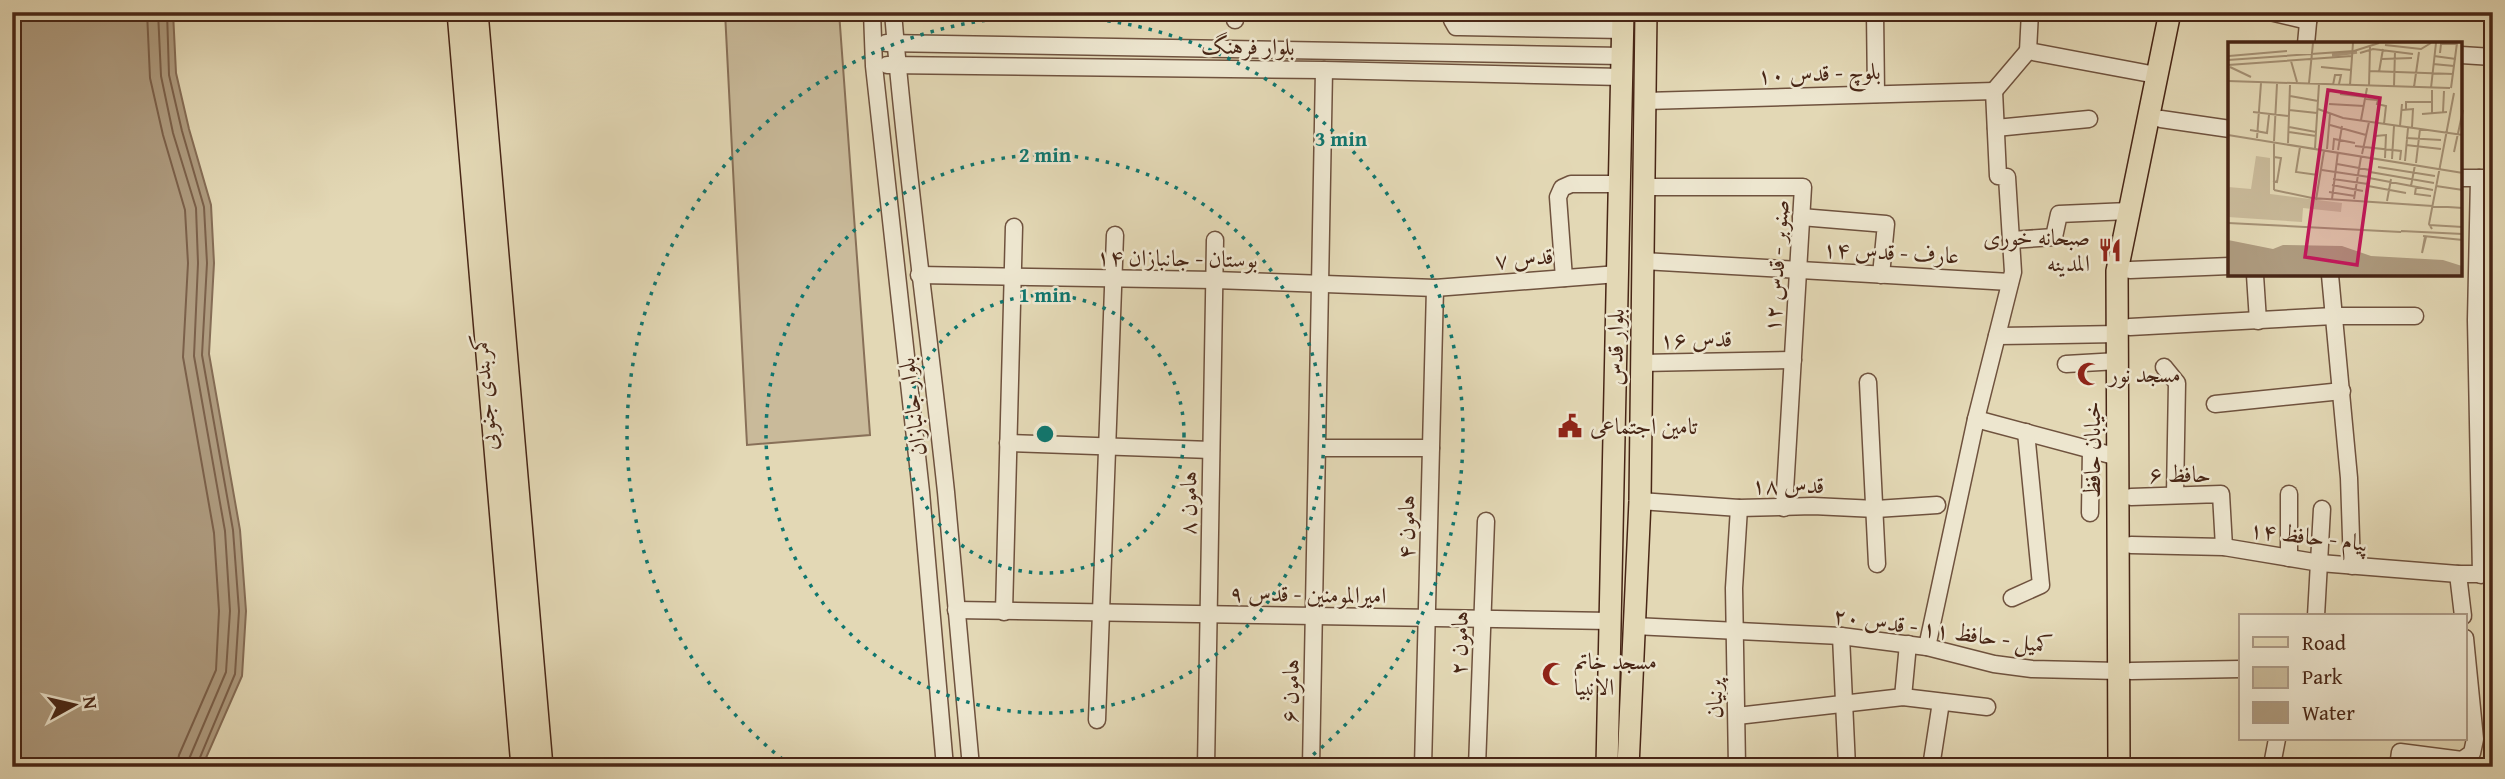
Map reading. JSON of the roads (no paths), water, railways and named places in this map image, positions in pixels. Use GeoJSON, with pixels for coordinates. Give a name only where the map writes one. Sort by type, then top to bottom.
{"type":"FeatureCollection","features":[{"type":"Feature","properties":{"kind":"main road","name":"کمربندی جنوبی"},"geometry":{"type":"LineString","coordinates":[[458,12],[522,767]]}},
{"type":"Feature","properties":{"kind":"main road","name":"کمربندی جنوبی"},"geometry":{"type":"LineString","coordinates":[[477,12],[542,767]]}},
{"type":"Feature","properties":{"kind":"main road","name":"بلوار قدس"},"geometry":{"type":"LineString","coordinates":[[1628,767],[1640,501],[1646,12]]}},
{"type":"Feature","properties":{"kind":"main road","name":"خیابان حافظ"},"geometry":{"type":"LineString","coordinates":[[2119,767],[2131,545],[2131,497],[2124,331],[2117,271],[2170,12]]}},
{"type":"Feature","properties":{"kind":"main road","name":"خیابان حافظ"},"geometry":{"type":"LineString","coordinates":[[2132,767],[2125,671],[2118,457],[2118,361],[2130,270],[2183,12]]}},
{"type":"Feature","properties":{"kind":"main road","name":"بلوار قدس"},"geometry":{"type":"LineString","coordinates":[[1608,767],[1623,21]]}},
{"type":"Feature","properties":{"kind":"street","name":"بلوار جانبازان"},"geometry":{"type":"LineString","coordinates":[[872,12],[874,66],[920,492],[945,767]]}},
{"type":"Feature","properties":{"kind":"street","name":"بلوار جانبازان"},"geometry":{"type":"LineString","coordinates":[[893,12],[896,64],[919,275],[946,491],[971,767]]}},
{"type":"Feature","properties":{"kind":"street"},"geometry":{"type":"LineString","coordinates":[[1452,12],[1456,27],[1623,21]]}},
{"type":"Feature","properties":{"kind":"street"},"geometry":{"type":"LineString","coordinates":[[1875,12],[1876,94]]}},
{"type":"Feature","properties":{"kind":"street"},"geometry":{"type":"LineString","coordinates":[[1927,647],[1976,419],[2013,272],[2007,177],[1998,176],[1994,91],[2028,51],[2031,12]]}},
{"type":"Feature","properties":{"kind":"street"},"geometry":{"type":"LineString","coordinates":[[2270,12],[2309,17],[2306,42]]}},
{"type":"Feature","properties":{"kind":"street"},"geometry":{"type":"LineString","coordinates":[[873,44],[948,44],[1622,67]]}},
{"type":"Feature","properties":{"kind":"street"},"geometry":{"type":"LineString","coordinates":[[948,44],[940,55],[948,65]]}},
{"type":"Feature","properties":{"kind":"street"},"geometry":{"type":"LineString","coordinates":[[2028,51],[2156,75]]}},
{"type":"Feature","properties":{"kind":"street"},"geometry":{"type":"LineString","coordinates":[[2463,55],[2493,57]]}},
{"type":"Feature","properties":{"kind":"street","name":"بلوار فرهنگ"},"geometry":{"type":"LineString","coordinates":[[874,66],[896,64],[1324,69],[1622,67]]}},
{"type":"Feature","properties":{"kind":"street","name":"هامون ۶"},"geometry":{"type":"LineString","coordinates":[[1311,767],[1324,69]]}},
{"type":"Feature","properties":{"kind":"street","name":"بلوچ - قدس ۱۰"},"geometry":{"type":"LineString","coordinates":[[1645,101],[1994,91]]}},
{"type":"Feature","properties":{"kind":"street"},"geometry":{"type":"LineString","coordinates":[[1996,128],[2089,119]]}},
{"type":"Feature","properties":{"kind":"street"},"geometry":{"type":"LineString","coordinates":[[2161,119],[2228,129]]}},
{"type":"Feature","properties":{"kind":"street"},"geometry":{"type":"LineString","coordinates":[[2463,178],[2486,178],[2487,574]]}},
{"type":"Feature","properties":{"kind":"street"},"geometry":{"type":"LineString","coordinates":[[1564,278],[1558,197],[1562,188],[1571,184],[1619,184]]}},
{"type":"Feature","properties":{"kind":"street","name":"صنوبر - قدس ۱۲"},"geometry":{"type":"LineString","coordinates":[[1644,187],[1803,187],[1784,508]]}},
{"type":"Feature","properties":{"kind":"street"},"geometry":{"type":"LineString","coordinates":[[2011,240],[2054,237],[2059,214],[2129,211]]}},
{"type":"Feature","properties":{"kind":"street"},"geometry":{"type":"LineString","coordinates":[[1801,217],[1886,225],[1881,275]]}},
{"type":"Feature","properties":{"kind":"street"},"geometry":{"type":"LineString","coordinates":[[1004,612],[1014,228]]}},
{"type":"Feature","properties":{"kind":"street"},"geometry":{"type":"LineString","coordinates":[[1097,720],[1115,235]]}},
{"type":"Feature","properties":{"kind":"street","name":"هامون ۸"},"geometry":{"type":"LineString","coordinates":[[1206,767],[1215,240]]}},
{"type":"Feature","properties":{"kind":"street","name":"عارف - قدس ۱۴"},"geometry":{"type":"LineString","coordinates":[[1643,261],[2010,282]]}},
{"type":"Feature","properties":{"kind":"street"},"geometry":{"type":"LineString","coordinates":[[2130,270],[2228,266]]}},
{"type":"Feature","properties":{"kind":"street","name":"قدس ۷"},"geometry":{"type":"LineString","coordinates":[[1435,288],[1618,274]]}},
{"type":"Feature","properties":{"kind":"street","name":"بوستان - جانبازان ۱۴"},"geometry":{"type":"LineString","coordinates":[[919,275],[1214,280],[1435,288]]}},
{"type":"Feature","properties":{"kind":"street"},"geometry":{"type":"LineString","coordinates":[[2255,276],[2258,321]]}},
{"type":"Feature","properties":{"kind":"street"},"geometry":{"type":"LineString","coordinates":[[2330,276],[2349,478],[2352,566]]}},
{"type":"Feature","properties":{"kind":"street","name":"هامون ۴"},"geometry":{"type":"LineString","coordinates":[[1423,767],[1435,288]]}},
{"type":"Feature","properties":{"kind":"street"},"geometry":{"type":"LineString","coordinates":[[1997,336],[2124,331],[2334,316],[2415,316]]}},
{"type":"Feature","properties":{"kind":"street","name":"قدس ۱۶"},"geometry":{"type":"LineString","coordinates":[[1641,363],[1793,360]]}},
{"type":"Feature","properties":{"kind":"street"},"geometry":{"type":"LineString","coordinates":[[2066,364],[2118,361]]}},
{"type":"Feature","properties":{"kind":"street"},"geometry":{"type":"LineString","coordinates":[[2164,367],[2177,383],[2175,495]]}},
{"type":"Feature","properties":{"kind":"street"},"geometry":{"type":"LineString","coordinates":[[1867,382],[1877,564]]}},
{"type":"Feature","properties":{"kind":"street"},"geometry":{"type":"LineString","coordinates":[[2215,404],[2342,391]]}},
{"type":"Feature","properties":{"kind":"street"},"geometry":{"type":"LineString","coordinates":[[1976,419],[2118,457]]}},
{"type":"Feature","properties":{"kind":"street"},"geometry":{"type":"LineString","coordinates":[[2012,598],[2041,585],[2026,432]]}},
{"type":"Feature","properties":{"kind":"street"},"geometry":{"type":"LineString","coordinates":[[1008,443],[1211,450]]}},
{"type":"Feature","properties":{"kind":"street"},"geometry":{"type":"LineString","coordinates":[[1318,448],[1431,448]]}},
{"type":"Feature","properties":{"kind":"street"},"geometry":{"type":"LineString","coordinates":[[2090,513],[2091,449]]}},
{"type":"Feature","properties":{"kind":"street"},"geometry":{"type":"LineString","coordinates":[[920,492],[946,491]]}},
{"type":"Feature","properties":{"kind":"street","name":"حافظ ۶"},"geometry":{"type":"LineString","coordinates":[[2131,497],[2221,494],[2224,547]]}},
{"type":"Feature","properties":{"kind":"street"},"geometry":{"type":"LineString","coordinates":[[2289,494],[2289,558]]}},
{"type":"Feature","properties":{"kind":"street","name":"قدس ۱۸"},"geometry":{"type":"LineString","coordinates":[[1640,501],[1739,508],[1813,506],[1876,509],[1937,505]]}},
{"type":"Feature","properties":{"kind":"street","name":"پرنیان"},"geometry":{"type":"LineString","coordinates":[[1737,767],[1734,588],[1739,508]]}},
{"type":"Feature","properties":{"kind":"street"},"geometry":{"type":"LineString","coordinates":[[2316,614],[2322,509]]}},
{"type":"Feature","properties":{"kind":"street","name":"هامون ۲"},"geometry":{"type":"LineString","coordinates":[[1477,767],[1486,521]]}},
{"type":"Feature","properties":{"kind":"street","name":"پیام - حافظ ۱۴"},"geometry":{"type":"LineString","coordinates":[[2131,545],[2224,547],[2320,563],[2487,574]]}},
{"type":"Feature","properties":{"kind":"street"},"geometry":{"type":"LineString","coordinates":[[2458,574],[2463,614]]}},
{"type":"Feature","properties":{"kind":"street","name":"امیرالمومنین - قدس ۹"},"geometry":{"type":"LineString","coordinates":[[956,610],[1611,621]]}},
{"type":"Feature","properties":{"kind":"street","name":"کمیل - حافظ ۱۱ - قدس ۲۰"},"geometry":{"type":"LineString","coordinates":[[1634,626],[1841,636],[1927,647],[1994,664],[2032,669],[2239,670]]}},
{"type":"Feature","properties":{"kind":"street"},"geometry":{"type":"LineString","coordinates":[[1841,636],[1847,767]]}},
{"type":"Feature","properties":{"kind":"street"},"geometry":{"type":"LineString","coordinates":[[1903,697],[1908,644]]}},
{"type":"Feature","properties":{"kind":"street"},"geometry":{"type":"LineString","coordinates":[[2399,759],[2462,760],[2472,753],[2475,739],[2466,648]]}},
{"type":"Feature","properties":{"kind":"street"},"geometry":{"type":"LineString","coordinates":[[1737,716],[1903,697],[1987,707]]}},
{"type":"Feature","properties":{"kind":"street"},"geometry":{"type":"LineString","coordinates":[[1931,767],[1941,702]]}},
{"type":"Feature","properties":{"kind":"street"},"geometry":{"type":"LineString","coordinates":[[2272,765],[2277,740]]}},
{"type":"Feature","properties":{"kind":"water"},"geometry":{"type":"Polygon","coordinates":[[[12,12],[173,12],[176,73],[211,205],[214,263],[209,354],[240,530],[246,611],[242,676],[202,767],[12,767],[12,12]]]}},
{"type":"Feature","properties":{"kind":"place","name":"صبحانه خوری المدینه"},"geometry":{"type":"Point","coordinates":[2110,250]}},
{"type":"Feature","properties":{"kind":"place","name":"مسجد نور"},"geometry":{"type":"Point","coordinates":[2089,374]}},
{"type":"Feature","properties":{"kind":"place","name":"تامین اجتماعی"},"geometry":{"type":"Point","coordinates":[1570,426]}},
{"type":"Feature","properties":{"kind":"place","name":"مسجد خاتم الانبیا"},"geometry":{"type":"Point","coordinates":[1554,674]}}]}
